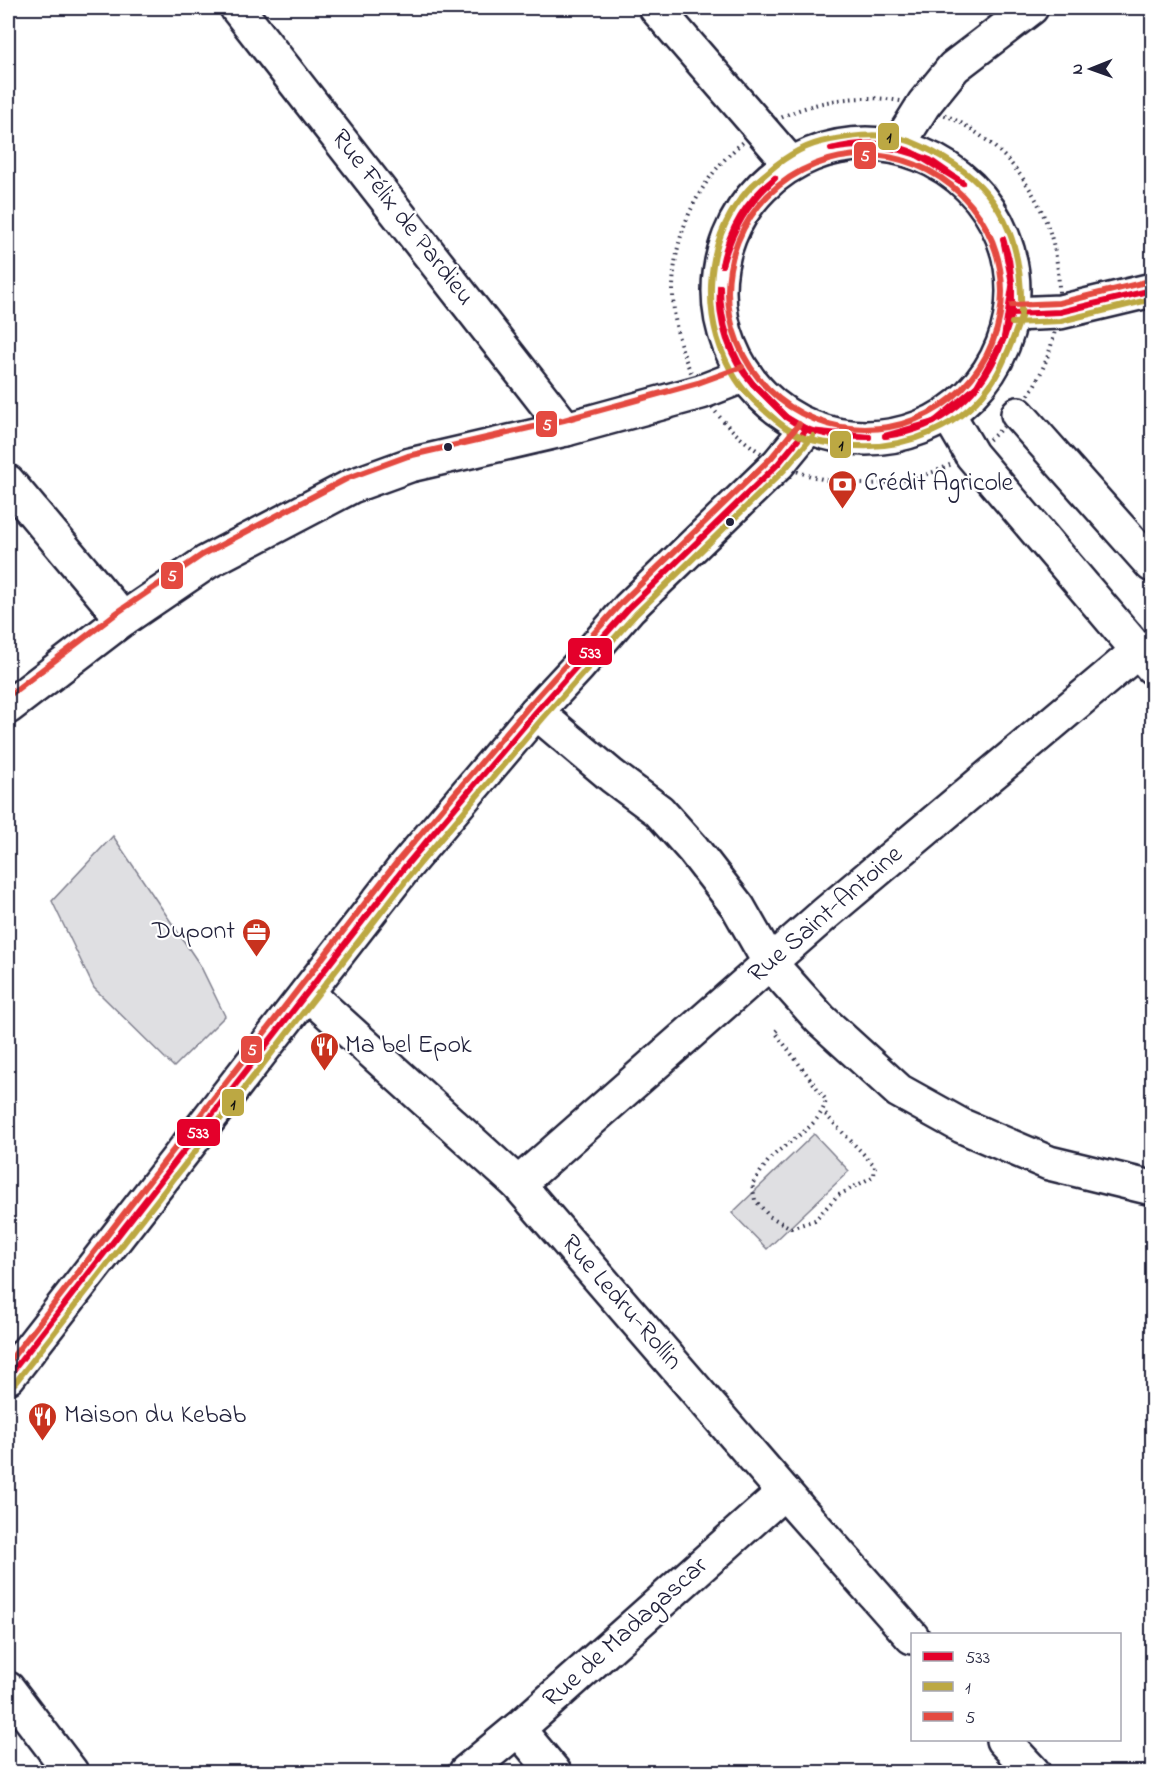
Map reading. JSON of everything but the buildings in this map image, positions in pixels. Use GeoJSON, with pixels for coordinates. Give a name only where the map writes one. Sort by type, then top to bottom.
{"type":"FeatureCollection","features":[{"type":"Feature","properties":{"kind":"street","name":"Rue Félix de Pardieu"},"geometry":{"type":"LineString","coordinates":[[237,8],[566,429]]}},
{"type":"Feature","properties":{"kind":"street"},"geometry":{"type":"LineString","coordinates":[[656,8],[791,164]]}},
{"type":"Feature","properties":{"kind":"street"},"geometry":{"type":"LineString","coordinates":[[897,147],[924,104],[954,68],[1019,11]]}},
{"type":"Feature","properties":{"kind":"street"},"geometry":{"type":"LineString","coordinates":[[861,144],[897,147],[933,160],[965,182],[990,211],[1006,245],[1013,282],[1012,314],[998,357],[976,389],[948,414],[905,434],[858,439],[806,430],[775,407],[745,375],[727,339],[719,300],[722,260],[736,222],[760,189],[791,164],[825,149],[861,144]]}},
{"type":"Feature","properties":{"kind":"street"},"geometry":{"type":"LineString","coordinates":[[1012,314],[1060,312],[1152,290]]}},
{"type":"Feature","properties":{"kind":"street"},"geometry":{"type":"LineString","coordinates":[[8,707],[123,620],[207,562],[352,486],[410,465],[566,429],[701,392],[745,375]]}},
{"type":"Feature","properties":{"kind":"street"},"geometry":{"type":"LineString","coordinates":[[948,414],[972,454],[1145,659]]}},
{"type":"Feature","properties":{"kind":"street"},"geometry":{"type":"LineString","coordinates":[[1017,414],[1152,565]]}},
{"type":"Feature","properties":{"kind":"street"},"geometry":{"type":"LineString","coordinates":[[8,1377],[404,868],[536,712],[629,608],[778,464],[806,430]]}},
{"type":"Feature","properties":{"kind":"street"},"geometry":{"type":"LineString","coordinates":[[8,482],[123,620]]}},
{"type":"Feature","properties":{"kind":"street","name":"Rue Saint-Antoine"},"geometry":{"type":"LineString","coordinates":[[518,1184],[770,963],[1145,659]]}},
{"type":"Feature","properties":{"kind":"street"},"geometry":{"type":"LineString","coordinates":[[536,712],[659,812],[693,849],[738,907],[770,963],[820,1019],[899,1090],[962,1126],[1049,1162],[1152,1188]]}},
{"type":"Feature","properties":{"kind":"street","name":"Rue Ledru-Rollin"},"geometry":{"type":"LineString","coordinates":[[307,993],[518,1184],[911,1636]]}},
{"type":"Feature","properties":{"kind":"street","name":"Rue de Madagascar"},"geometry":{"type":"LineString","coordinates":[[466,1773],[784,1492]]}},
{"type":"Feature","properties":{"kind":"street"},"geometry":{"type":"LineString","coordinates":[[8,1689],[71,1773]]}},
{"type":"Feature","properties":{"kind":"street"},"geometry":{"type":"LineString","coordinates":[[518,1729],[554,1773]]}},
{"type":"Feature","properties":{"kind":"street"},"geometry":{"type":"LineString","coordinates":[[1004,1741],[1033,1773]]}},
{"type":"Feature","properties":{"kind":"path"},"geometry":{"type":"LineString","coordinates":[[867,96],[924,104],[983,135],[1029,183],[1056,245],[1060,312],[1046,366],[1017,414],[972,454],[926,476],[876,485],[826,482],[778,464],[734,434],[701,392],[678,337],[673,278],[685,220],[716,168],[760,128],[811,104],[867,96]]}},
{"type":"Feature","properties":{"kind":"path"},"geometry":{"type":"LineString","coordinates":[[805,1001],[775,1032],[826,1100],[823,1112],[803,1134],[774,1155],[752,1184],[755,1200],[770,1216],[791,1228],[815,1221],[837,1196],[874,1176],[875,1166],[823,1112]]}},
{"type":"Feature","properties":{"kind":"shaded area"},"geometry":{"type":"Polygon","coordinates":[[[113,836],[200,965],[225,1016],[174,1067],[94,988],[52,901],[113,836]]]}},
{"type":"Feature","properties":{"kind":"shaded area"},"geometry":{"type":"Polygon","coordinates":[[[814,1134],[849,1171],[767,1249],[732,1213],[814,1134]]]}},
{"type":"Feature","properties":{"kind":"transit line","name":"1"},"geometry":{"type":"LineString","coordinates":[[1021,314],[1019,270],[1015,250],[1009,230],[988,195],[973,179],[944,158],[912,142],[892,137],[861,136],[830,140],[797,151],[782,160],[750,188],[732,212],[721,234],[714,258],[711,283],[716,333],[724,357],[736,379],[755,402],[786,428],[801,437],[817,441],[867,446],[889,444],[931,433],[950,423],[983,394],[996,376],[1021,317]]}},
{"type":"Feature","properties":{"kind":"transit line","name":"533"},"geometry":{"type":"LineString","coordinates":[[831,149],[875,144],[897,147],[917,155]]}},
{"type":"Feature","properties":{"kind":"transit line","name":"533"},"geometry":{"type":"LineString","coordinates":[[831,149],[874,146],[917,155]]}},
{"type":"Feature","properties":{"kind":"transit line","name":"5"},"geometry":{"type":"LineString","coordinates":[[865,155],[905,161],[941,178],[962,195],[979,216],[996,252],[1002,292],[996,332],[979,368],[962,389],[941,406],[905,423],[865,429],[825,423],[789,406],[768,389],[751,368],[734,332],[728,292],[734,252],[751,216],[768,195],[789,178],[825,161],[865,155]]}},
{"type":"Feature","properties":{"kind":"transit line","name":"533"},"geometry":{"type":"LineString","coordinates":[[917,155],[930,160],[963,183]]}},
{"type":"Feature","properties":{"kind":"transit line","name":"533"},"geometry":{"type":"LineString","coordinates":[[917,155],[963,183]]}},
{"type":"Feature","properties":{"kind":"transit line","name":"533"},"geometry":{"type":"LineString","coordinates":[[722,265],[734,227],[756,196],[775,178]]}},
{"type":"Feature","properties":{"kind":"transit line","name":"533"},"geometry":{"type":"LineString","coordinates":[[722,265],[742,217],[756,197],[775,178]]}},
{"type":"Feature","properties":{"kind":"transit line","name":"533"},"geometry":{"type":"LineString","coordinates":[[1003,239],[1009,259],[1012,283]]}},
{"type":"Feature","properties":{"kind":"transit line","name":"533"},"geometry":{"type":"LineString","coordinates":[[1003,239],[1012,283]]}},
{"type":"Feature","properties":{"kind":"transit line","name":"5"},"geometry":{"type":"LineString","coordinates":[[1012,305],[1059,303],[1150,281]]}},
{"type":"Feature","properties":{"kind":"transit line","name":"533"},"geometry":{"type":"LineString","coordinates":[[720,287],[722,313],[728,338],[753,384]]}},
{"type":"Feature","properties":{"kind":"transit line","name":"533"},"geometry":{"type":"LineString","coordinates":[[720,287],[721,313],[727,339],[738,363],[753,384]]}},
{"type":"Feature","properties":{"kind":"transit line","name":"533"},"geometry":{"type":"LineString","coordinates":[[1004,338],[1012,287]]}},
{"type":"Feature","properties":{"kind":"transit line","name":"533"},"geometry":{"type":"LineString","coordinates":[[1004,338],[1012,314],[1012,287]]}},
{"type":"Feature","properties":{"kind":"transit line","name":"533"},"geometry":{"type":"LineString","coordinates":[[1012,314],[1060,312],[1152,290]]}},
{"type":"Feature","properties":{"kind":"transit line","name":"1"},"geometry":{"type":"LineString","coordinates":[[1012,323],[1061,321],[1152,299]]}},
{"type":"Feature","properties":{"kind":"transit line","name":"533"},"geometry":{"type":"LineString","coordinates":[[885,436],[934,422],[977,386],[1003,340]]}},
{"type":"Feature","properties":{"kind":"transit line","name":"533"},"geometry":{"type":"LineString","coordinates":[[885,436],[925,426],[958,405],[985,376],[1003,340]]}},
{"type":"Feature","properties":{"kind":"transit line","name":"5"},"geometry":{"type":"LineString","coordinates":[[8,696],[118,612],[202,555],[348,478],[408,456],[564,420],[698,383],[742,367]]}},
{"type":"Feature","properties":{"kind":"transit line","name":"533"},"geometry":{"type":"LineString","coordinates":[[753,384],[786,417]]}},
{"type":"Feature","properties":{"kind":"transit line","name":"533"},"geometry":{"type":"LineString","coordinates":[[753,384],[786,417]]}},
{"type":"Feature","properties":{"kind":"transit line","name":"533"},"geometry":{"type":"LineString","coordinates":[[786,417],[810,431],[869,437]]}},
{"type":"Feature","properties":{"kind":"transit line","name":"533"},"geometry":{"type":"LineString","coordinates":[[786,417],[815,432],[836,436],[869,437]]}},
{"type":"Feature","properties":{"kind":"transit line","name":"5"},"geometry":{"type":"LineString","coordinates":[[8,1363],[397,862],[529,706],[622,602],[771,458],[799,424]]}},
{"type":"Feature","properties":{"kind":"transit line","name":"533"},"geometry":{"type":"LineString","coordinates":[[8,1377],[404,868],[536,712],[629,608],[778,464],[806,430]]}},
{"type":"Feature","properties":{"kind":"transit line","name":"1"},"geometry":{"type":"LineString","coordinates":[[15,1383],[411,874],[543,718],[636,614],[784,470],[813,436]]}},
{"type":"Feature","properties":{"kind":"place","name":"Crédit Agricole"},"geometry":{"type":"Point","coordinates":[843,510]}},
{"type":"Feature","properties":{"kind":"place","name":"Dupont"},"geometry":{"type":"Point","coordinates":[256,958]}},
{"type":"Feature","properties":{"kind":"place","name":"Ma bel Epok"},"geometry":{"type":"Point","coordinates":[324,1072]}},
{"type":"Feature","properties":{"kind":"place","name":"Maison du Kebab"},"geometry":{"type":"Point","coordinates":[43,1442]}}]}
